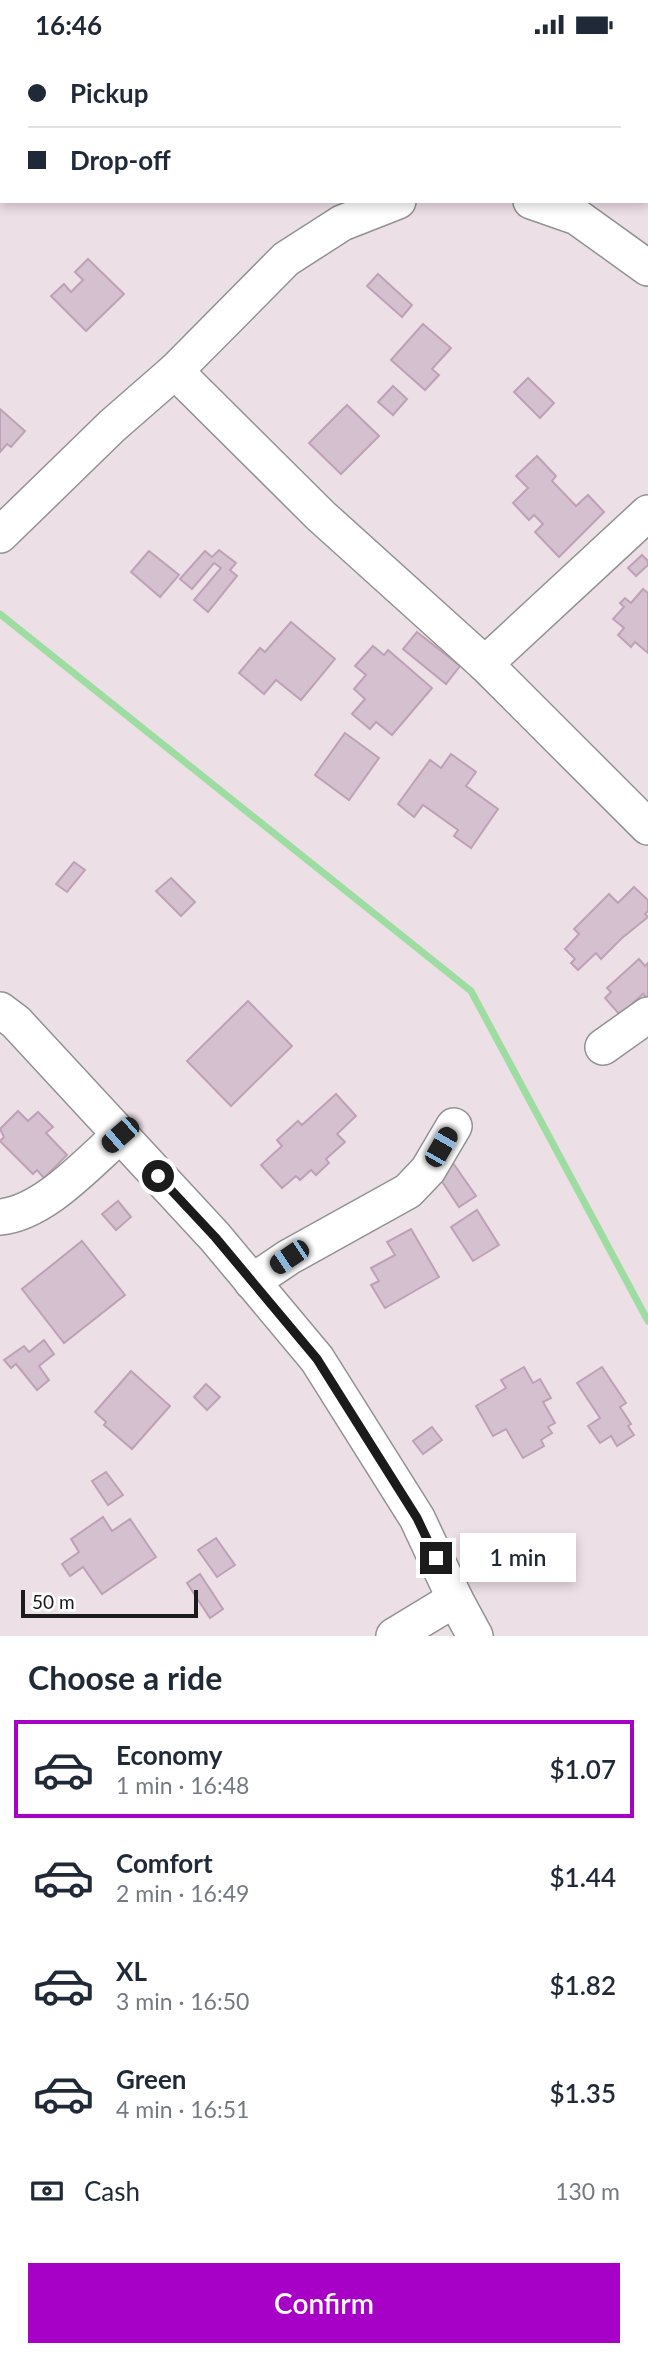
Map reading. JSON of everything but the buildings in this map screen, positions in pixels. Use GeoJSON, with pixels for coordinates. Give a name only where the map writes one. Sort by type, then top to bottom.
{"type":"FeatureCollection","features":[{"type":"Feature","properties":{"kind":"street"},"geometry":{"type":"LineString","coordinates":[[0,535],[112,426],[175,371],[286,259],[342,223],[393,203]]}},
{"type":"Feature","properties":{"kind":"street"},"geometry":{"type":"LineString","coordinates":[[536,203],[577,218],[648,268]]}},
{"type":"Feature","properties":{"kind":"street"},"geometry":{"type":"LineString","coordinates":[[175,371],[321,516],[485,664],[648,827]]}},
{"type":"Feature","properties":{"kind":"street"},"geometry":{"type":"LineString","coordinates":[[485,664],[648,513]]}},
{"type":"Feature","properties":{"kind":"street"},"geometry":{"type":"LineString","coordinates":[[603,1047],[648,1015]]}},
{"type":"Feature","properties":{"kind":"street"},"geometry":{"type":"LineString","coordinates":[[5,1022],[120,1135],[215,1237],[324,1371],[417,1518],[475,1636]]}},
{"type":"Feature","properties":{"kind":"street"},"geometry":{"type":"LineString","coordinates":[[252,1282],[289,1257],[408,1191],[428,1170],[454,1125]]}},
{"type":"Feature","properties":{"kind":"street"},"geometry":{"type":"LineString","coordinates":[[0,1217],[12,1216],[43,1202],[120,1135]]}},
{"type":"Feature","properties":{"kind":"street"},"geometry":{"type":"LineString","coordinates":[[394,1636],[455,1599]]}},
{"type":"Feature","properties":{"kind":"waterway"},"geometry":{"type":"LineString","coordinates":[[0,614],[471,991],[648,1321]]}},
{"type":"Feature","properties":{"kind":"route"},"geometry":{"type":"LineString","coordinates":[[158,1176],[215,1237],[317,1359],[417,1518],[436,1558]]}}]}
